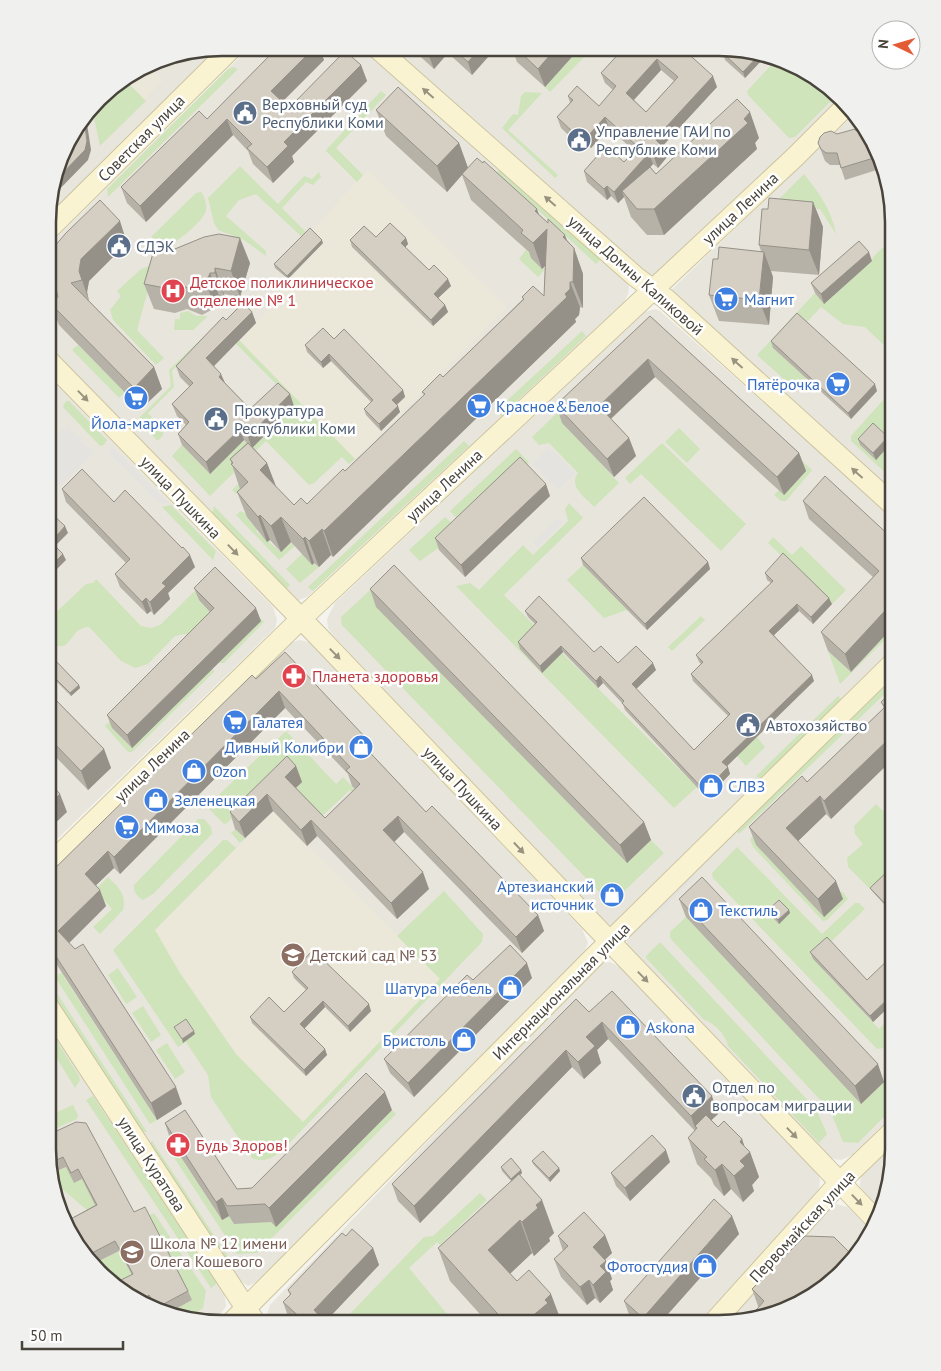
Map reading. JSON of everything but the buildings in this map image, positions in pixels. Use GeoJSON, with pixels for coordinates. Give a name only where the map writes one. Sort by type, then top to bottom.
{"type":"FeatureCollection","features":[{"type":"Feature","properties":{"kind":"street","name":"Советская улица"},"geometry":{"type":"LineString","coordinates":[[56,222],[224,56]]}},
{"type":"Feature","properties":{"kind":"street","name":"улица Домны Каликовой"},"geometry":{"type":"LineString","coordinates":[[386,56],[653,290],[885,498]]}},
{"type":"Feature","properties":{"kind":"street","name":"улица Ленина"},"geometry":{"type":"LineString","coordinates":[[56,858],[301,619],[795,157],[842,110]]}},
{"type":"Feature","properties":{"kind":"street","name":"улица Пушкина"},"geometry":{"type":"LineString","coordinates":[[56,369],[301,619],[871,1215]]}},
{"type":"Feature","properties":{"kind":"street","name":"Интернациональная улица"},"geometry":{"type":"LineString","coordinates":[[248,1315],[609,942],[885,671]]}},
{"type":"Feature","properties":{"kind":"street","name":"улица Куратова"},"geometry":{"type":"LineString","coordinates":[[56,1019],[243,1315]]}},
{"type":"Feature","properties":{"kind":"street","name":"Первомайская улица"},"geometry":{"type":"LineString","coordinates":[[721,1315],[840,1182],[884,1140]]}},
{"type":"Feature","properties":{"kind":"shaded area"},"geometry":{"type":"Polygon","coordinates":[[[241,56],[373,56],[528,191],[626,280],[629,287],[624,302],[307,597],[299,600],[292,599],[56,356],[56,238],[241,56]]]}},
{"type":"Feature","properties":{"kind":"shaded area"},"geometry":{"type":"Polygon","coordinates":[[[398,56],[719,56],[741,58],[762,62],[792,73],[811,84],[835,104],[789,150],[656,275],[646,274],[398,56]]]}},
{"type":"Feature","properties":{"kind":"shaded area"},"geometry":{"type":"Polygon","coordinates":[[[210,57],[57,207],[59,190],[65,169],[78,139],[97,113],[113,97],[149,73],[190,59],[210,57]]]}},
{"type":"Feature","properties":{"kind":"shaded area"},"geometry":{"type":"Polygon","coordinates":[[[154,71],[163,80],[129,115],[113,97],[139,78],[154,71]]]}},
{"type":"Feature","properties":{"kind":"shaded area"},"geometry":{"type":"Polygon","coordinates":[[[849,119],[868,149],[882,190],[885,222],[885,484],[672,297],[670,291],[849,119]]]}},
{"type":"Feature","properties":{"kind":"shaded area"},"geometry":{"type":"Polygon","coordinates":[[[368,170],[506,307],[355,459],[239,340],[268,310],[264,306],[288,279],[311,231],[368,170]]]}},
{"type":"Feature","properties":{"kind":"shaded area"},"geometry":{"type":"Polygon","coordinates":[[[655,309],[660,311],[885,510],[885,661],[756,789],[615,924],[610,925],[600,918],[332,634],[328,628],[327,619],[335,603],[645,312],[655,309]]]}},
{"type":"Feature","properties":{"kind":"shaded area"},"geometry":{"type":"Polygon","coordinates":[[[56,384],[273,607],[277,620],[275,628],[56,840],[56,384]]]}},
{"type":"Feature","properties":{"kind":"shaded area"},"geometry":{"type":"Polygon","coordinates":[[[67,425],[93,453],[59,487],[56,484],[56,436],[67,425]]]}},
{"type":"Feature","properties":{"kind":"shaded area"},"geometry":{"type":"Polygon","coordinates":[[[112,447],[168,503],[161,504],[108,452],[112,447]]]}},
{"type":"Feature","properties":{"kind":"shaded area"},"geometry":{"type":"Polygon","coordinates":[[[549,447],[575,473],[558,490],[532,464],[549,447]]]}},
{"type":"Feature","properties":{"kind":"shaded area"},"geometry":{"type":"Polygon","coordinates":[[[558,518],[563,523],[538,547],[533,542],[558,518]]]}},
{"type":"Feature","properties":{"kind":"shaded area"},"geometry":{"type":"Polygon","coordinates":[[[300,640],[312,643],[582,929],[588,943],[583,955],[257,1282],[248,1286],[237,1279],[56,1000],[56,871],[289,643],[300,640]]]}},
{"type":"Feature","properties":{"kind":"shaded area"},"geometry":{"type":"Polygon","coordinates":[[[885,682],[884,1124],[852,1155],[841,1160],[828,1156],[627,947],[627,938],[885,682]]]}},
{"type":"Feature","properties":{"kind":"shaded area","name":"Детский сад № 53"},"geometry":{"type":"Polygon","coordinates":[[[274,811],[440,979],[303,1122],[236,1054],[180,973],[155,930],[274,811]]]}},
{"type":"Feature","properties":{"kind":"shaded area"},"geometry":{"type":"Polygon","coordinates":[[[691,874],[698,875],[649,922],[645,918],[691,874]]]}},
{"type":"Feature","properties":{"kind":"shaded area"},"geometry":{"type":"Polygon","coordinates":[[[610,962],[625,969],[817,1172],[820,1180],[819,1191],[813,1199],[707,1315],[267,1315],[270,1305],[595,968],[602,963],[610,962]]]}},
{"type":"Feature","properties":{"kind":"shaded area","name":"Школа № 12 имени Олега Кошевого"},"geometry":{"type":"Polygon","coordinates":[[[56,1033],[224,1293],[226,1306],[220,1315],[200,1313],[179,1309],[149,1298],[113,1274],[84,1241],[73,1222],[59,1181],[56,1149],[56,1033]]]}},
{"type":"Feature","properties":{"kind":"shaded area"},"geometry":{"type":"Polygon","coordinates":[[[884,1149],[882,1181],[875,1205],[860,1187],[861,1173],[884,1149]]]}},
{"type":"Feature","properties":{"kind":"shaded area"},"geometry":{"type":"Polygon","coordinates":[[[836,1204],[848,1207],[866,1226],[844,1258],[828,1274],[792,1298],[762,1309],[734,1314],[829,1209],[836,1204]]]}},
{"type":"Feature","properties":{"kind":"green space"},"geometry":{"type":"Polygon","coordinates":[[[573,56],[585,56],[550,92],[545,87],[573,56]]]}},
{"type":"Feature","properties":{"kind":"green space"},"geometry":{"type":"Polygon","coordinates":[[[771,65],[792,73],[811,84],[832,100],[795,137],[789,138],[748,95],[747,91],[771,65]]]}},
{"type":"Feature","properties":{"kind":"green space"},"geometry":{"type":"Polygon","coordinates":[[[233,67],[238,69],[108,197],[107,189],[228,69],[233,67]]]}},
{"type":"Feature","properties":{"kind":"green space"},"geometry":{"type":"Polygon","coordinates":[[[129,84],[146,101],[100,146],[94,117],[113,97],[129,84]]]}},
{"type":"Feature","properties":{"kind":"green space"},"geometry":{"type":"Polygon","coordinates":[[[381,91],[386,95],[336,148],[363,175],[357,182],[326,151],[381,91]]]}},
{"type":"Feature","properties":{"kind":"green space"},"geometry":{"type":"Polygon","coordinates":[[[525,92],[542,93],[508,130],[558,175],[555,178],[502,128],[513,114],[518,115],[521,96],[525,92]]]}},
{"type":"Feature","properties":{"kind":"green space"},"geometry":{"type":"Polygon","coordinates":[[[240,166],[278,204],[304,176],[312,179],[319,172],[321,177],[313,185],[306,182],[282,208],[308,234],[304,239],[256,194],[239,200],[226,216],[266,251],[266,256],[244,240],[218,230],[214,223],[208,198],[240,166]]]}},
{"type":"Feature","properties":{"kind":"green space"},"geometry":{"type":"Polygon","coordinates":[[[502,167],[601,259],[596,264],[497,172],[502,167]]]}},
{"type":"Feature","properties":{"kind":"green space"},"geometry":{"type":"Polygon","coordinates":[[[804,174],[824,202],[836,234],[820,209],[773,205],[804,174]]]}},
{"type":"Feature","properties":{"kind":"green space"},"geometry":{"type":"Polygon","coordinates":[[[201,192],[206,206],[201,219],[177,241],[159,248],[152,241],[152,236],[196,193],[201,192]]]}},
{"type":"Feature","properties":{"kind":"green space"},"geometry":{"type":"Polygon","coordinates":[[[885,246],[885,346],[865,327],[843,324],[821,307],[805,324],[773,348],[806,378],[796,390],[757,355],[815,293],[825,303],[872,261],[873,257],[885,246]]]}},
{"type":"Feature","properties":{"kind":"green space"},"geometry":{"type":"Polygon","coordinates":[[[526,250],[542,269],[546,268],[538,277],[519,259],[526,250]]]}},
{"type":"Feature","properties":{"kind":"green space"},"geometry":{"type":"Polygon","coordinates":[[[155,264],[137,330],[164,358],[156,365],[113,320],[110,310],[121,296],[117,291],[141,269],[155,264]]]}},
{"type":"Feature","properties":{"kind":"green space"},"geometry":{"type":"Polygon","coordinates":[[[188,311],[196,316],[207,316],[193,330],[174,330],[175,319],[180,319],[180,313],[188,311]]]}},
{"type":"Feature","properties":{"kind":"green space"},"geometry":{"type":"Polygon","coordinates":[[[653,324],[812,470],[786,501],[781,501],[774,495],[779,490],[653,324]]]}},
{"type":"Feature","properties":{"kind":"green space"},"geometry":{"type":"Polygon","coordinates":[[[582,331],[586,336],[501,416],[496,411],[582,331]]]}},
{"type":"Feature","properties":{"kind":"green space"},"geometry":{"type":"Polygon","coordinates":[[[209,334],[172,371],[174,387],[148,413],[163,430],[163,435],[158,441],[137,420],[171,386],[169,370],[204,336],[209,334]]]}},
{"type":"Feature","properties":{"kind":"green space"},"geometry":{"type":"Polygon","coordinates":[[[239,340],[355,459],[349,464],[342,457],[314,483],[309,485],[266,441],[210,496],[172,456],[182,445],[210,474],[244,440],[252,448],[284,392],[236,344],[239,340]]]}},
{"type":"Feature","properties":{"kind":"green space"},"geometry":{"type":"Polygon","coordinates":[[[78,345],[125,392],[119,398],[72,350],[78,345]]]}},
{"type":"Feature","properties":{"kind":"green space"},"geometry":{"type":"Polygon","coordinates":[[[612,360],[563,423],[619,483],[594,507],[582,496],[576,487],[575,478],[578,473],[549,443],[539,445],[532,437],[612,360]]]}},
{"type":"Feature","properties":{"kind":"green space"},"geometry":{"type":"Polygon","coordinates":[[[885,398],[885,472],[851,441],[851,436],[885,398]]]}},
{"type":"Feature","properties":{"kind":"green space"},"geometry":{"type":"Polygon","coordinates":[[[66,401],[69,401],[107,440],[104,445],[100,446],[63,407],[66,401]]]}},
{"type":"Feature","properties":{"kind":"green space"},"geometry":{"type":"Polygon","coordinates":[[[679,428],[700,449],[687,463],[665,442],[679,428]]]}},
{"type":"Feature","properties":{"kind":"green space"},"geometry":{"type":"Polygon","coordinates":[[[464,441],[469,446],[313,591],[308,587],[464,441]]]}},
{"type":"Feature","properties":{"kind":"green space"},"geometry":{"type":"Polygon","coordinates":[[[662,443],[746,524],[721,551],[641,474],[630,484],[625,478],[662,443]]]}},
{"type":"Feature","properties":{"kind":"green space"},"geometry":{"type":"Polygon","coordinates":[[[516,449],[529,462],[463,525],[450,511],[516,449]]]}},
{"type":"Feature","properties":{"kind":"green space"},"geometry":{"type":"Polygon","coordinates":[[[238,484],[254,504],[256,502],[259,506],[247,517],[258,529],[256,531],[281,552],[293,540],[297,544],[279,560],[236,515],[241,511],[244,513],[251,506],[238,492],[236,494],[232,490],[238,484]]]}},
{"type":"Feature","properties":{"kind":"green space"},"geometry":{"type":"Polygon","coordinates":[[[569,503],[583,518],[504,595],[697,787],[674,808],[456,586],[470,583],[479,590],[523,545],[533,555],[568,521],[565,509],[569,503]]]}},
{"type":"Feature","properties":{"kind":"green space"},"geometry":{"type":"Polygon","coordinates":[[[171,505],[216,551],[213,560],[162,507],[171,505]]]}},
{"type":"Feature","properties":{"kind":"green space"},"geometry":{"type":"Polygon","coordinates":[[[214,506],[290,585],[285,590],[212,515],[214,506]]]}},
{"type":"Feature","properties":{"kind":"green space"},"geometry":{"type":"Polygon","coordinates":[[[445,517],[458,529],[437,549],[420,561],[409,550],[445,517]]]}},
{"type":"Feature","properties":{"kind":"green space"},"geometry":{"type":"Polygon","coordinates":[[[773,537],[792,555],[801,546],[846,590],[832,604],[768,543],[773,537]]]}},
{"type":"Feature","properties":{"kind":"green space"},"geometry":{"type":"Polygon","coordinates":[[[304,552],[305,557],[312,564],[314,563],[319,567],[300,583],[286,569],[304,552]]]}},
{"type":"Feature","properties":{"kind":"green space"},"geometry":{"type":"Polygon","coordinates":[[[583,565],[627,610],[604,618],[567,580],[583,565]]]}},
{"type":"Feature","properties":{"kind":"green space"},"geometry":{"type":"Polygon","coordinates":[[[219,574],[264,622],[224,663],[218,663],[192,636],[185,634],[175,636],[148,664],[135,668],[121,661],[89,627],[80,629],[64,646],[56,646],[56,612],[86,584],[93,583],[96,579],[141,626],[151,628],[160,625],[210,576],[219,574]]]}},
{"type":"Feature","properties":{"kind":"green space"},"geometry":{"type":"Polygon","coordinates":[[[383,578],[377,607],[627,863],[651,840],[664,853],[616,899],[607,900],[342,625],[341,617],[383,578]]]}},
{"type":"Feature","properties":{"kind":"green space"},"geometry":{"type":"Polygon","coordinates":[[[701,616],[705,620],[672,651],[668,647],[701,616]]]}},
{"type":"Feature","properties":{"kind":"green space"},"geometry":{"type":"Polygon","coordinates":[[[885,636],[885,640],[840,684],[828,651],[851,672],[885,636]]]}},
{"type":"Feature","properties":{"kind":"green space"},"geometry":{"type":"Polygon","coordinates":[[[189,644],[213,668],[214,672],[132,752],[128,752],[105,726],[114,717],[112,728],[132,748],[189,644]]]}},
{"type":"Feature","properties":{"kind":"green space"},"geometry":{"type":"Polygon","coordinates":[[[885,685],[884,694],[739,834],[736,830],[885,685]]]}},
{"type":"Feature","properties":{"kind":"green space"},"geometry":{"type":"Polygon","coordinates":[[[838,696],[845,703],[764,783],[756,776],[838,696]]]}},
{"type":"Feature","properties":{"kind":"green space"},"geometry":{"type":"Polygon","coordinates":[[[881,713],[756,845],[839,894],[842,891],[848,899],[827,920],[823,921],[753,847],[750,839],[881,713]]]}},
{"type":"Feature","properties":{"kind":"green space"},"geometry":{"type":"Polygon","coordinates":[[[286,731],[336,784],[343,777],[400,836],[397,839],[350,790],[317,821],[291,794],[240,843],[231,833],[235,829],[245,838],[286,766],[227,823],[224,824],[209,809],[209,804],[286,731]]]}},
{"type":"Feature","properties":{"kind":"green space"},"geometry":{"type":"Polygon","coordinates":[[[757,737],[765,747],[746,766],[737,756],[744,750],[743,748],[757,737]]]}},
{"type":"Feature","properties":{"kind":"green space"},"geometry":{"type":"Polygon","coordinates":[[[876,804],[883,811],[884,810],[884,879],[872,891],[848,867],[847,858],[863,844],[855,834],[854,826],[876,804]]]}},
{"type":"Feature","properties":{"kind":"green space"},"geometry":{"type":"Polygon","coordinates":[[[198,819],[204,819],[211,827],[212,834],[153,894],[143,900],[137,896],[134,885],[198,819]]]}},
{"type":"Feature","properties":{"kind":"green space"},"geometry":{"type":"Polygon","coordinates":[[[223,840],[227,840],[236,848],[155,930],[180,973],[236,1054],[303,1122],[440,979],[397,936],[444,891],[483,934],[482,942],[290,1143],[279,1153],[266,1160],[252,1158],[211,1097],[208,1075],[186,1042],[178,1047],[113,950],[223,840]]]}},
{"type":"Feature","properties":{"kind":"green space"},"geometry":{"type":"Polygon","coordinates":[[[737,847],[822,934],[855,903],[859,903],[865,909],[813,959],[879,1029],[884,1024],[884,1048],[877,1049],[713,878],[712,873],[737,847]]]}},
{"type":"Feature","properties":{"kind":"green space"},"geometry":{"type":"Polygon","coordinates":[[[108,877],[121,891],[124,904],[123,910],[100,934],[93,927],[112,909],[95,890],[108,877]]]}},
{"type":"Feature","properties":{"kind":"green space"},"geometry":{"type":"Polygon","coordinates":[[[686,917],[861,1104],[884,1082],[884,1117],[858,1143],[843,1142],[832,1115],[824,1104],[670,938],[670,932],[686,917]]]}},
{"type":"Feature","properties":{"kind":"green space"},"geometry":{"type":"Polygon","coordinates":[[[659,943],[816,1109],[827,1134],[819,1143],[728,1046],[719,1030],[704,1020],[646,958],[659,943]]]}},
{"type":"Feature","properties":{"kind":"green space"},"geometry":{"type":"Polygon","coordinates":[[[86,956],[64,977],[157,1120],[150,1124],[56,976],[86,956]]]}},
{"type":"Feature","properties":{"kind":"green space"},"geometry":{"type":"Polygon","coordinates":[[[118,968],[137,997],[126,1004],[108,975],[118,968]]]}},
{"type":"Feature","properties":{"kind":"green space"},"geometry":{"type":"Polygon","coordinates":[[[56,992],[147,1132],[142,1132],[56,999],[56,992]]]}},
{"type":"Feature","properties":{"kind":"green space"},"geometry":{"type":"Polygon","coordinates":[[[143,1006],[161,1035],[151,1042],[132,1013],[143,1006]]]}},
{"type":"Feature","properties":{"kind":"green space"},"geometry":{"type":"Polygon","coordinates":[[[56,1040],[79,1076],[80,1080],[75,1088],[56,1057],[56,1040]]]}},
{"type":"Feature","properties":{"kind":"green space"},"geometry":{"type":"Polygon","coordinates":[[[167,1043],[185,1072],[175,1079],[156,1050],[167,1043]]]}},
{"type":"Feature","properties":{"kind":"green space"},"geometry":{"type":"Polygon","coordinates":[[[93,1096],[215,1279],[216,1284],[211,1288],[86,1100],[93,1096]]]}},
{"type":"Feature","properties":{"kind":"green space"},"geometry":{"type":"Polygon","coordinates":[[[73,1105],[78,1115],[77,1119],[56,1128],[56,1112],[73,1105]]]}},
{"type":"Feature","properties":{"kind":"green space"},"geometry":{"type":"Polygon","coordinates":[[[392,1110],[396,1114],[257,1253],[237,1254],[171,1153],[176,1150],[222,1220],[229,1216],[234,1224],[392,1110]]]}},
{"type":"Feature","properties":{"kind":"green space"},"geometry":{"type":"Polygon","coordinates":[[[152,1141],[229,1258],[225,1260],[150,1144],[152,1141]]]}},
{"type":"Feature","properties":{"kind":"green space"},"geometry":{"type":"Polygon","coordinates":[[[66,1167],[74,1182],[82,1179],[100,1214],[95,1217],[61,1188],[58,1170],[66,1167]]]}},
{"type":"Feature","properties":{"kind":"green space"},"geometry":{"type":"Polygon","coordinates":[[[480,1193],[487,1200],[440,1245],[437,1242],[409,1268],[447,1314],[349,1315],[424,1237],[433,1236],[480,1193]]]}},
{"type":"Feature","properties":{"kind":"green space"},"geometry":{"type":"Polygon","coordinates":[[[154,1213],[206,1291],[203,1308],[197,1312],[177,1308],[192,1300],[148,1216],[154,1213]]]}},
{"type":"Feature","properties":{"kind":"green space"},"geometry":{"type":"Polygon","coordinates":[[[119,1251],[127,1266],[146,1279],[127,1285],[100,1261],[119,1251]]]}},
{"type":"Feature","properties":{"kind":"place","name":"Верховный суд Республики Коми"},"geometry":{"type":"Point","coordinates":[245,113]}},
{"type":"Feature","properties":{"kind":"place","name":"Управление ГАИ по Республике Коми"},"geometry":{"type":"Point","coordinates":[579,140]}},
{"type":"Feature","properties":{"kind":"place","name":"СДЭК"},"geometry":{"type":"Point","coordinates":[119,246]}},
{"type":"Feature","properties":{"kind":"place","name":"Детское поликлиническое отделение № 1"},"geometry":{"type":"Point","coordinates":[173,291]}},
{"type":"Feature","properties":{"kind":"place","name":"Магнит"},"geometry":{"type":"Point","coordinates":[726,299]}},
{"type":"Feature","properties":{"kind":"place","name":"Пятёрочка"},"geometry":{"type":"Point","coordinates":[838,384]}},
{"type":"Feature","properties":{"kind":"place","name":"Йола-маркет"},"geometry":{"type":"Point","coordinates":[136,398]}},
{"type":"Feature","properties":{"kind":"place","name":"Красное&Белое"},"geometry":{"type":"Point","coordinates":[479,406]}},
{"type":"Feature","properties":{"kind":"place","name":"Прокуратура Республики Коми"},"geometry":{"type":"Point","coordinates":[216,419]}},
{"type":"Feature","properties":{"kind":"place","name":"Планета здоровья"},"geometry":{"type":"Point","coordinates":[294,676]}},
{"type":"Feature","properties":{"kind":"place","name":"Галатея"},"geometry":{"type":"Point","coordinates":[235,722]}},
{"type":"Feature","properties":{"kind":"place","name":"Автохозяйство"},"geometry":{"type":"Point","coordinates":[748,725]}},
{"type":"Feature","properties":{"kind":"place","name":"Дивный Колибри"},"geometry":{"type":"Point","coordinates":[361,747]}},
{"type":"Feature","properties":{"kind":"place","name":"Ozon"},"geometry":{"type":"Point","coordinates":[194,771]}},
{"type":"Feature","properties":{"kind":"place","name":"СЛВЗ"},"geometry":{"type":"Point","coordinates":[711,786]}},
{"type":"Feature","properties":{"kind":"place","name":"Зеленецкая"},"geometry":{"type":"Point","coordinates":[156,800]}},
{"type":"Feature","properties":{"kind":"place","name":"Мимоза"},"geometry":{"type":"Point","coordinates":[127,827]}},
{"type":"Feature","properties":{"kind":"place","name":"Артезианский источник"},"geometry":{"type":"Point","coordinates":[612,895]}},
{"type":"Feature","properties":{"kind":"place","name":"Текстиль"},"geometry":{"type":"Point","coordinates":[701,910]}},
{"type":"Feature","properties":{"kind":"place","name":"Детский сад № 53"},"geometry":{"type":"Point","coordinates":[293,955]}},
{"type":"Feature","properties":{"kind":"place","name":"Шатура мебель"},"geometry":{"type":"Point","coordinates":[510,988]}},
{"type":"Feature","properties":{"kind":"place","name":"Askona"},"geometry":{"type":"Point","coordinates":[628,1027]}},
{"type":"Feature","properties":{"kind":"place","name":"Бристоль"},"geometry":{"type":"Point","coordinates":[464,1040]}},
{"type":"Feature","properties":{"kind":"place","name":"Отдел по вопросам миграции"},"geometry":{"type":"Point","coordinates":[694,1096]}},
{"type":"Feature","properties":{"kind":"place","name":"Будь Здоров!"},"geometry":{"type":"Point","coordinates":[178,1145]}},
{"type":"Feature","properties":{"kind":"place","name":"Школа № 12 имени Олега Кошевого"},"geometry":{"type":"Point","coordinates":[132,1252]}},
{"type":"Feature","properties":{"kind":"place","name":"Фотостудия"},"geometry":{"type":"Point","coordinates":[705,1266]}}]}
